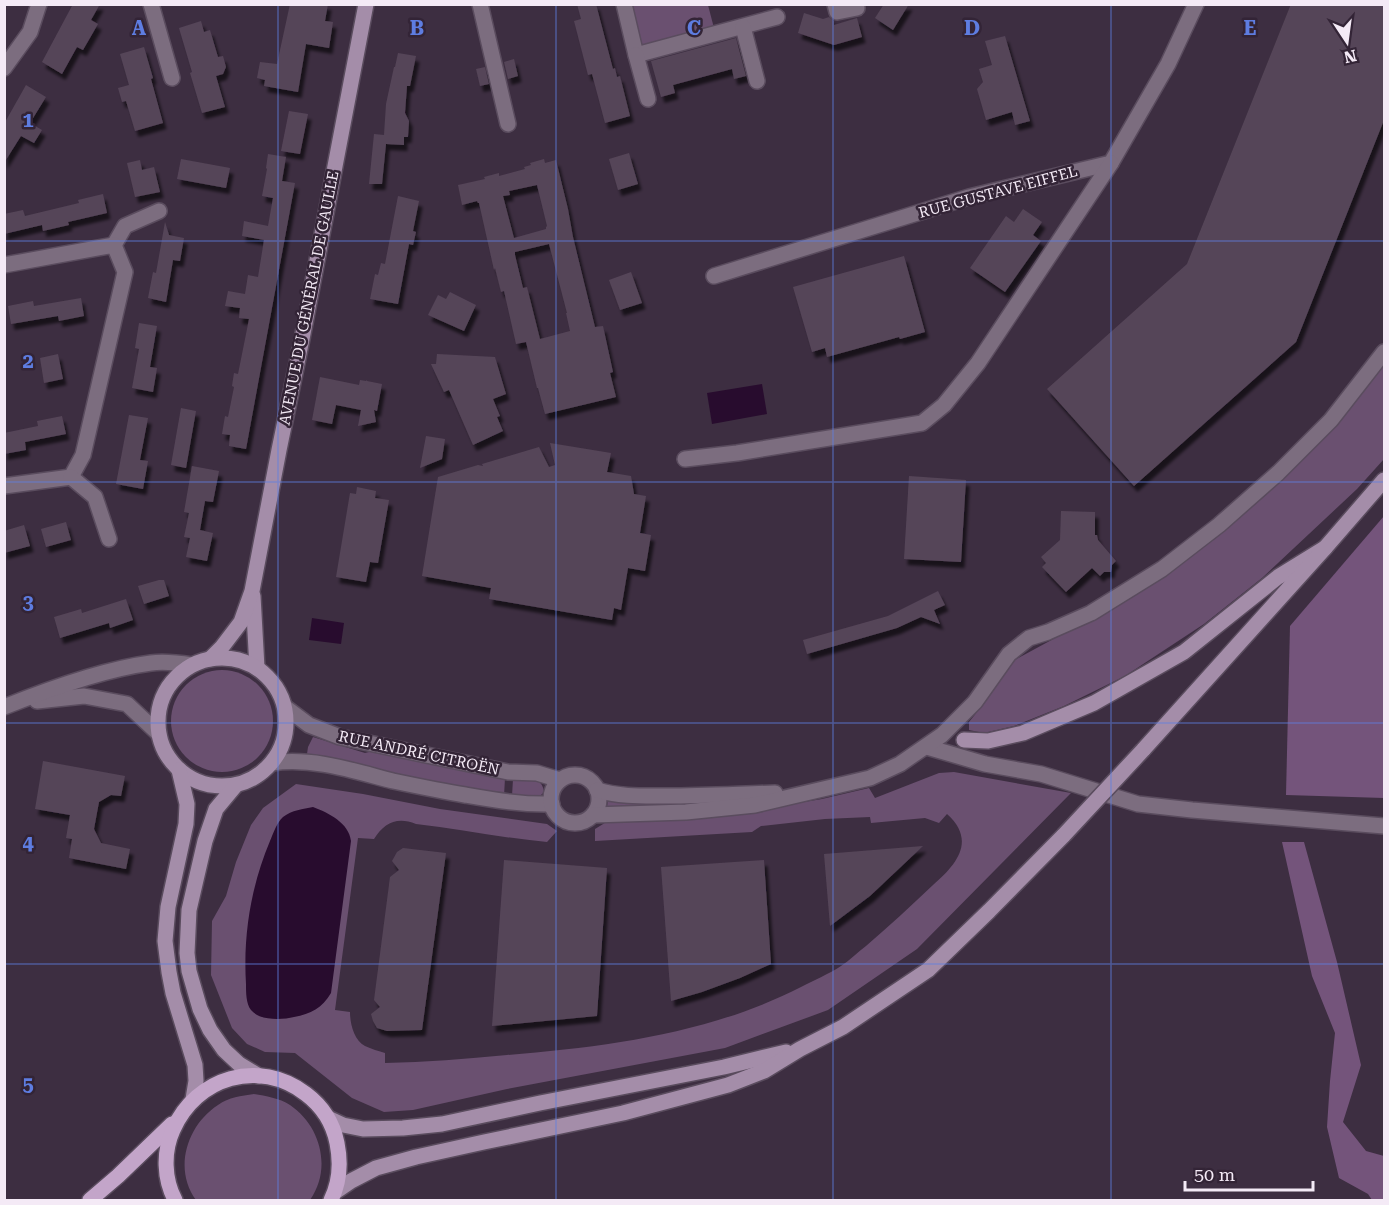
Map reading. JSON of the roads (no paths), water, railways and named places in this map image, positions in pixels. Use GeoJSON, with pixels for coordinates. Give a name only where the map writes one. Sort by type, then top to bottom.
{"type":"FeatureCollection","features":[{"type":"Feature","properties":{"kind":"main road","name":"AVENUE DU GÉNÉRAL DE GAULLE"},"geometry":{"type":"LineString","coordinates":[[210,659],[241,622],[252,591],[303,339],[366,4]]}},
{"type":"Feature","properties":{"kind":"main road"},"geometry":{"type":"LineString","coordinates":[[333,1196],[351,1181],[376,1168],[416,1157],[623,1113],[728,1085],[764,1071],[843,1027],[928,970],[1064,835],[1384,480]]}},
{"type":"Feature","properties":{"kind":"main road"},"geometry":{"type":"LineString","coordinates":[[964,740],[988,741],[1023,733],[1094,703],[1184,652],[1278,578],[1325,548]]}},
{"type":"Feature","properties":{"kind":"main road","name":"AVENUE DU GÉNÉRAL DE GAULLE"},"geometry":{"type":"LineString","coordinates":[[252,591],[257,668]]}},
{"type":"Feature","properties":{"kind":"main road"},"geometry":{"type":"LineString","coordinates":[[227,658],[243,661],[257,668],[270,679],[285,707],[287,722],[280,751],[262,773],[236,785],[206,784],[192,779],[179,770],[166,754],[159,734],[159,714],[164,694],[171,683],[192,665],[210,659],[227,658]]}},
{"type":"Feature","properties":{"kind":"main road"},"geometry":{"type":"LineString","coordinates":[[179,770],[187,804],[186,824],[168,907],[165,941],[173,993],[195,1065],[196,1082],[193,1100]]}},
{"type":"Feature","properties":{"kind":"main road"},"geometry":{"type":"LineString","coordinates":[[236,785],[216,808],[205,842],[189,910],[187,953],[189,971],[200,1009],[210,1030],[224,1050],[239,1064],[259,1076]]}},
{"type":"Feature","properties":{"kind":"main road"},"geometry":{"type":"LineString","coordinates":[[328,1118],[343,1125],[363,1129],[442,1124],[540,1102],[724,1067],[800,1049]]}},
{"type":"Feature","properties":{"kind":"main road"},"geometry":{"type":"LineString","coordinates":[[90,1200],[178,1118],[193,1100],[207,1089],[223,1081],[241,1076],[279,1079],[298,1088],[315,1101],[328,1118],[336,1135],[340,1154],[339,1173],[333,1196]]}},
{"type":"Feature","properties":{"kind":"main road"},"geometry":{"type":"LineString","coordinates":[[174,1200],[167,1178],[166,1157],[170,1137],[178,1118]]}},
{"type":"Feature","properties":{"kind":"street"},"geometry":{"type":"LineString","coordinates":[[4,68],[30,32],[39,4]]}},
{"type":"Feature","properties":{"kind":"street"},"geometry":{"type":"LineString","coordinates":[[152,4],[172,78]]}},
{"type":"Feature","properties":{"kind":"street"},"geometry":{"type":"LineString","coordinates":[[480,4],[508,124]]}},
{"type":"Feature","properties":{"kind":"street"},"geometry":{"type":"LineString","coordinates":[[624,4],[648,99]]}},
{"type":"Feature","properties":{"kind":"street"},"geometry":{"type":"LineString","coordinates":[[835,4],[837,12],[857,8],[856,4]]}},
{"type":"Feature","properties":{"kind":"street"},"geometry":{"type":"LineString","coordinates":[[685,459],[737,453],[922,423],[944,405],[978,363],[1111,163],[1168,64],[1196,4]]}},
{"type":"Feature","properties":{"kind":"street"},"geometry":{"type":"LineString","coordinates":[[636,55],[777,16]]}},
{"type":"Feature","properties":{"kind":"street"},"geometry":{"type":"LineString","coordinates":[[743,27],[757,81]]}},
{"type":"Feature","properties":{"kind":"street","name":"RUE GUSTAVE EIFFEL"},"geometry":{"type":"LineString","coordinates":[[714,276],[969,197],[1111,163]]}},
{"type":"Feature","properties":{"kind":"street"},"geometry":{"type":"LineString","coordinates":[[4,265],[114,245],[125,226],[159,211]]}},
{"type":"Feature","properties":{"kind":"street"},"geometry":{"type":"LineString","coordinates":[[71,477],[83,455],[125,272],[114,245]]}},
{"type":"Feature","properties":{"kind":"street"},"geometry":{"type":"LineString","coordinates":[[593,815],[599,803],[597,789],[593,783],[580,775],[560,780],[552,791],[552,804],[560,818],[575,823],[593,815],[686,812],[755,805],[870,778],[900,765],[942,735],[975,702],[1009,654],[1029,638],[1091,613],[1162,569],[1219,525],[1278,473],[1331,420],[1384,352]]}},
{"type":"Feature","properties":{"kind":"street"},"geometry":{"type":"LineString","coordinates":[[4,486],[71,477],[95,496],[109,539]]}},
{"type":"Feature","properties":{"kind":"street"},"geometry":{"type":"LineString","coordinates":[[4,708],[44,691],[108,672],[152,663],[192,665]]}},
{"type":"Feature","properties":{"kind":"street"},"geometry":{"type":"LineString","coordinates":[[4,708],[45,700],[84,696],[127,705],[159,734]]}},
{"type":"Feature","properties":{"kind":"street","name":"RUE ANDRÉ CITROËN"},"geometry":{"type":"LineString","coordinates":[[285,707],[309,725],[340,737],[508,772],[537,773],[560,780]]}},
{"type":"Feature","properties":{"kind":"street"},"geometry":{"type":"LineString","coordinates":[[942,735],[964,740],[985,764]]}},
{"type":"Feature","properties":{"kind":"street"},"geometry":{"type":"LineString","coordinates":[[927,747],[985,764],[1041,774],[1138,804],[1384,825]]}},
{"type":"Feature","properties":{"kind":"street","name":"RUE ANDRÉ CITROËN"},"geometry":{"type":"LineString","coordinates":[[272,763],[284,761],[327,765],[429,788],[507,802],[552,804]]}},
{"type":"Feature","properties":{"kind":"street"},"geometry":{"type":"LineString","coordinates":[[597,789],[629,796],[805,792]]}}]}
